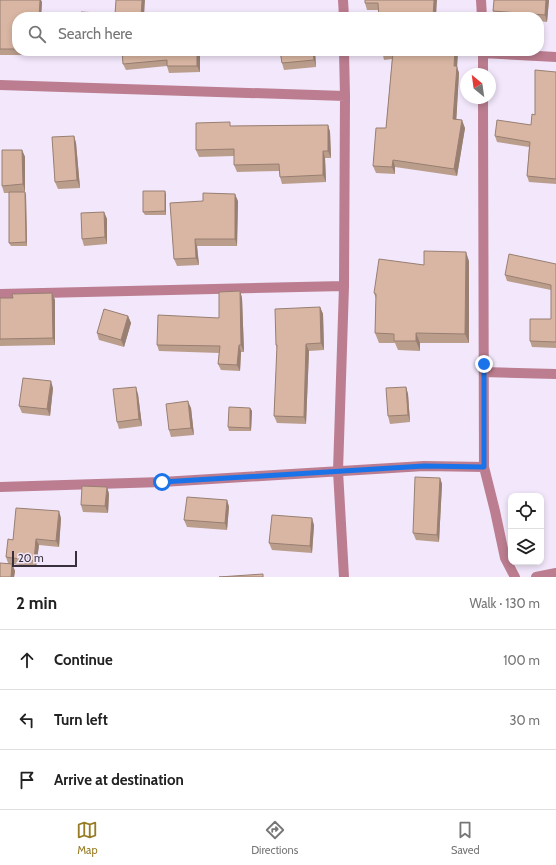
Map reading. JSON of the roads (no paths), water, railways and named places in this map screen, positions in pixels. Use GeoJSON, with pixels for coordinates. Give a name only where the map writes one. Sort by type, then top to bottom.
{"type":"FeatureCollection","features":[{"type":"Feature","properties":{"kind":"street"},"geometry":{"type":"LineString","coordinates":[[343,0],[344,12]]}},
{"type":"Feature","properties":{"kind":"street"},"geometry":{"type":"LineString","coordinates":[[481,0],[482,12]]}},
{"type":"Feature","properties":{"kind":"street"},"geometry":{"type":"LineString","coordinates":[[344,56],[344,286],[338,471],[344,577]]}},
{"type":"Feature","properties":{"kind":"street"},"geometry":{"type":"LineString","coordinates":[[483,56],[483,68]]}},
{"type":"Feature","properties":{"kind":"street"},"geometry":{"type":"LineString","coordinates":[[541,56],[556,57]]}},
{"type":"Feature","properties":{"kind":"street"},"geometry":{"type":"LineString","coordinates":[[0,85],[345,96]]}},
{"type":"Feature","properties":{"kind":"street"},"geometry":{"type":"LineString","coordinates":[[483,104],[484,467],[496,511],[505,558],[515,577]]}},
{"type":"Feature","properties":{"kind":"street"},"geometry":{"type":"LineString","coordinates":[[0,294],[344,286]]}},
{"type":"Feature","properties":{"kind":"street"},"geometry":{"type":"LineString","coordinates":[[484,372],[556,374]]}},
{"type":"Feature","properties":{"kind":"street"},"geometry":{"type":"LineString","coordinates":[[0,487],[162,482],[424,466],[484,467]]}},
{"type":"Feature","properties":{"kind":"street"},"geometry":{"type":"LineString","coordinates":[[536,577],[556,573]]}}]}
